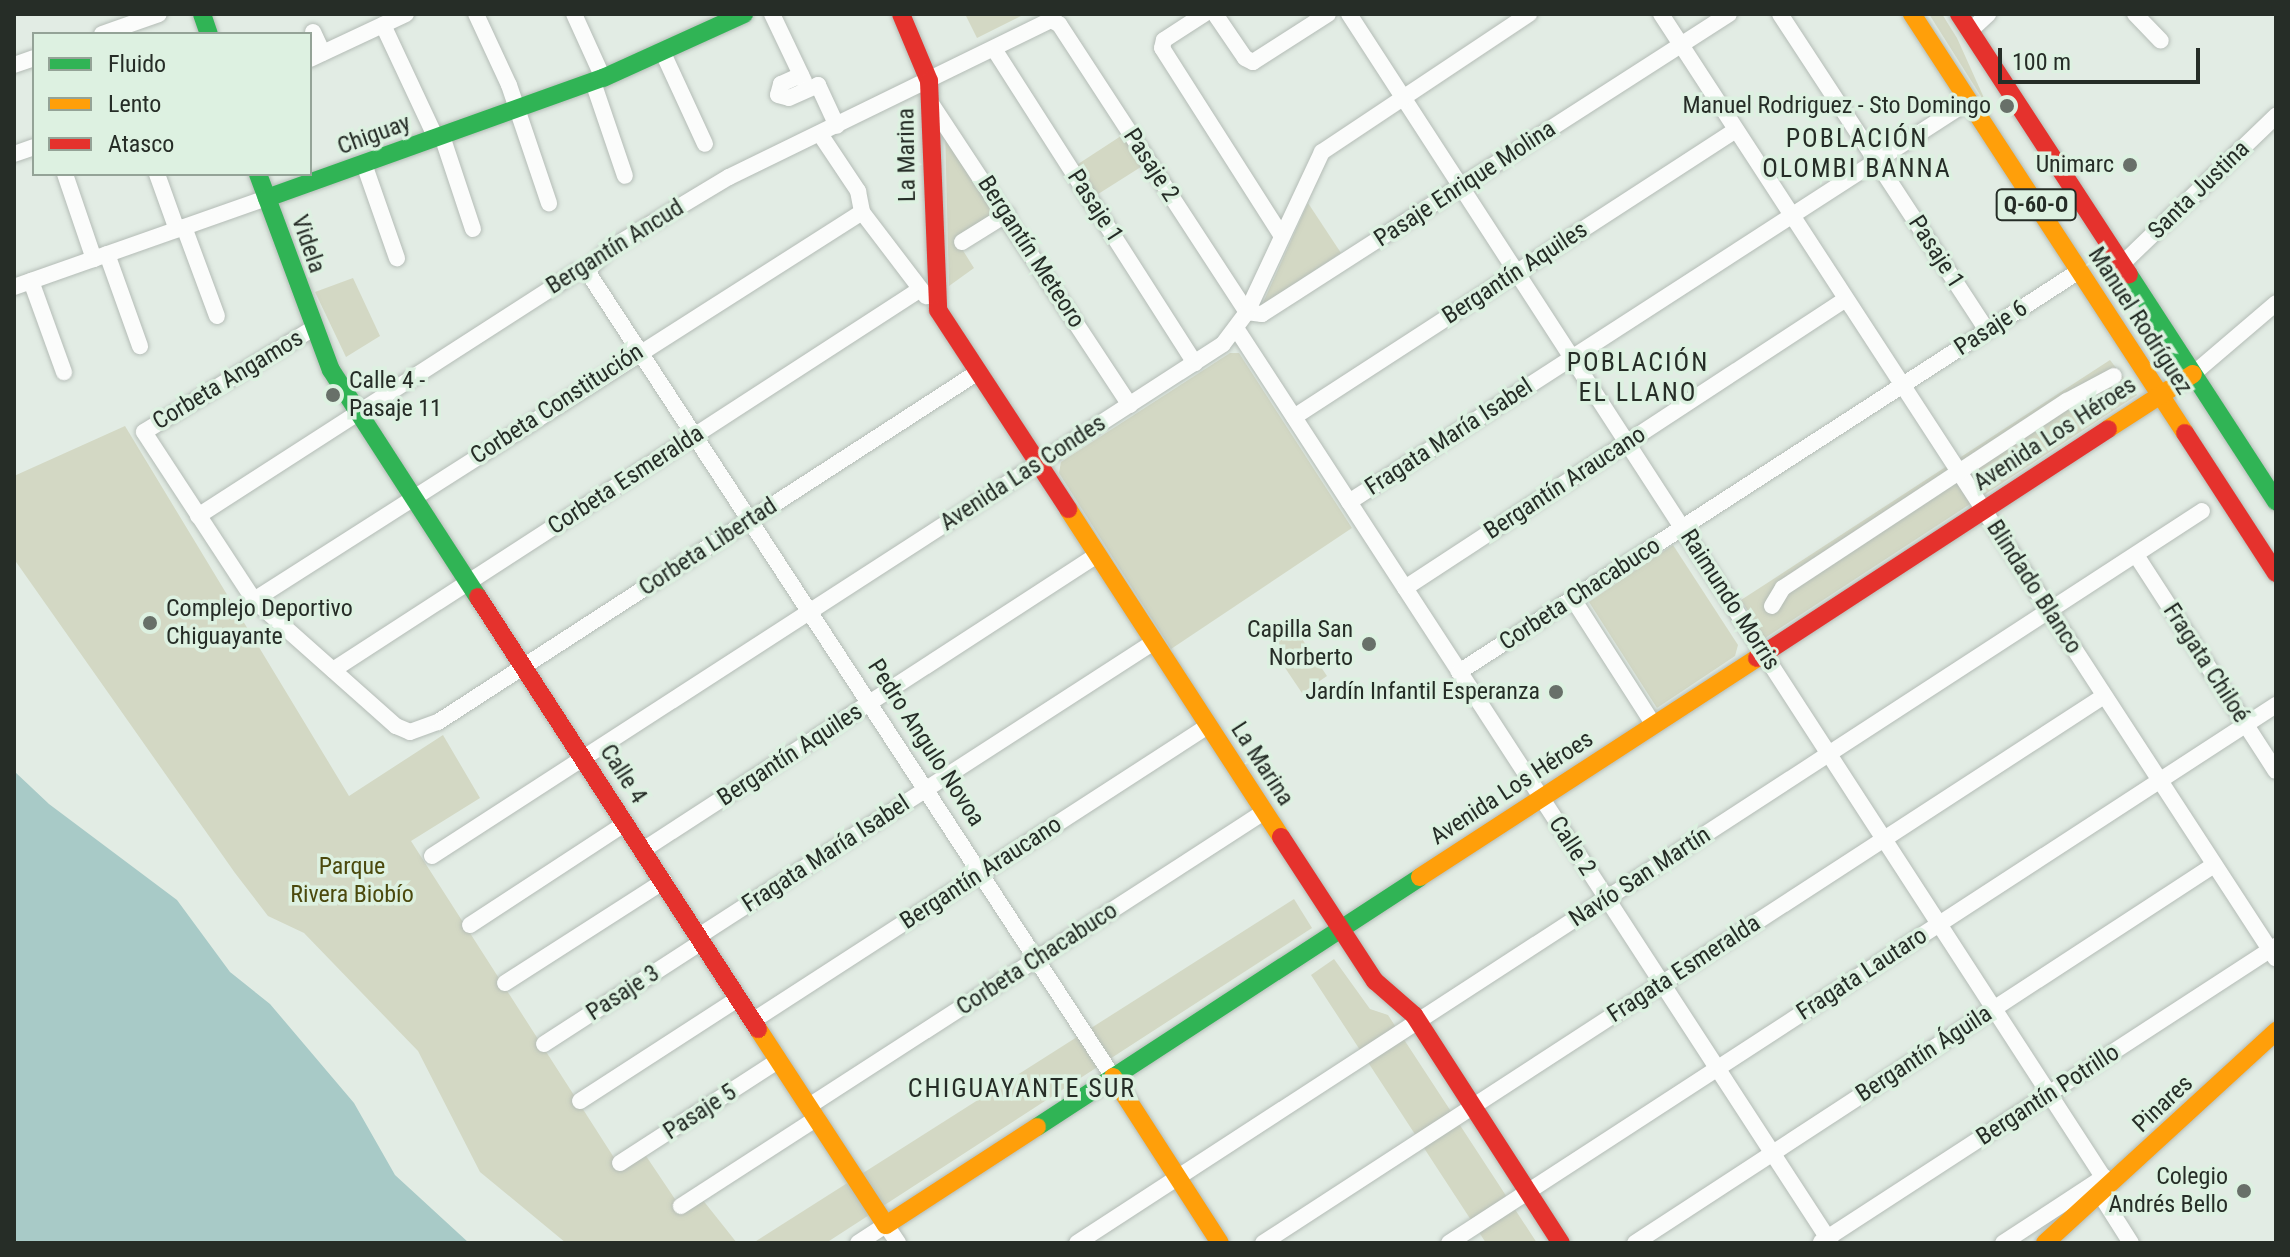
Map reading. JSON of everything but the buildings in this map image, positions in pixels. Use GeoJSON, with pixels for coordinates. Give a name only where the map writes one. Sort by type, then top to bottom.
{"type":"FeatureCollection","features":[{"type":"Feature","properties":{"kind":"street"},"geometry":{"type":"LineString","coordinates":[[108,32],[159,14]]}},
{"type":"Feature","properties":{"kind":"street"},"geometry":{"type":"LineString","coordinates":[[313,32],[316,56],[406,14]]}},
{"type":"Feature","properties":{"kind":"street"},"geometry":{"type":"LineString","coordinates":[[476,14],[517,109],[549,203]]}},
{"type":"Feature","properties":{"kind":"street"},"geometry":{"type":"LineString","coordinates":[[574,14],[598,80],[625,176]]}},
{"type":"Feature","properties":{"kind":"street","name":"Chiguay"},"geometry":{"type":"LineString","coordinates":[[14,287],[598,80],[744,14]]}},
{"type":"Feature","properties":{"kind":"street"},"geometry":{"type":"LineString","coordinates":[[772,14],[805,82],[818,85],[837,126]]}},
{"type":"Feature","properties":{"kind":"street","name":"La Marina"},"geometry":{"type":"LineString","coordinates":[[901,14],[929,81],[927,295]]}},
{"type":"Feature","properties":{"kind":"street"},"geometry":{"type":"LineString","coordinates":[[1204,14],[1161,43],[1281,235]]}},
{"type":"Feature","properties":{"kind":"street"},"geometry":{"type":"LineString","coordinates":[[1215,14],[1250,62],[1328,14]]}},
{"type":"Feature","properties":{"kind":"street","name":"Raimundo Morris"},"geometry":{"type":"LineString","coordinates":[[1349,14],[2050,1093],[2105,1186],[2131,1243]]}},
{"type":"Feature","properties":{"kind":"street","name":"Avenida Las Condes"},"geometry":{"type":"LineString","coordinates":[[432,856],[1195,363],[1236,328],[1247,312],[1322,152],[1529,14]]}},
{"type":"Feature","properties":{"kind":"street","name":"Blindado Blanco"},"geometry":{"type":"LineString","coordinates":[[1661,14],[2159,781],[2274,952]]}},
{"type":"Feature","properties":{"kind":"street","name":"Pasaje Enrique Molina"},"geometry":{"type":"LineString","coordinates":[[1247,312],[1267,311],[1729,14]]}},
{"type":"Feature","properties":{"kind":"street","name":"Pasaje 1"},"geometry":{"type":"LineString","coordinates":[[1780,14],[1987,330]]}},
{"type":"Feature","properties":{"kind":"street","name":"Manuel Rodríguez"},"geometry":{"type":"LineString","coordinates":[[1912,14],[2276,573]]}},
{"type":"Feature","properties":{"kind":"street","name":"Manuel Rodríguez"},"geometry":{"type":"LineString","coordinates":[[1959,14],[2276,501]]}},
{"type":"Feature","properties":{"kind":"street"},"geometry":{"type":"LineString","coordinates":[[1970,31],[1988,14]]}},
{"type":"Feature","properties":{"kind":"street"},"geometry":{"type":"LineString","coordinates":[[2135,14],[2161,41]]}},
{"type":"Feature","properties":{"kind":"street","name":"Bergantín Ancud"},"geometry":{"type":"LineString","coordinates":[[198,516],[576,272],[587,271],[609,249],[716,184],[1054,20]]}},
{"type":"Feature","properties":{"kind":"street","name":"Pasaje 2"},"geometry":{"type":"LineString","coordinates":[[1054,20],[1247,312]]}},
{"type":"Feature","properties":{"kind":"street"},"geometry":{"type":"LineString","coordinates":[[383,25],[439,137],[473,229]]}},
{"type":"Feature","properties":{"kind":"street","name":"Pasaje 1"},"geometry":{"type":"LineString","coordinates":[[994,49],[1195,363]]}},
{"type":"Feature","properties":{"kind":"street"},"geometry":{"type":"LineString","coordinates":[[663,53],[705,144]]}},
{"type":"Feature","properties":{"kind":"street"},"geometry":{"type":"LineString","coordinates":[[1792,215],[1969,101]]}},
{"type":"Feature","properties":{"kind":"street","name":"Bergantín Meteoro"},"geometry":{"type":"LineString","coordinates":[[930,102],[1007,214],[1130,405]]}},
{"type":"Feature","properties":{"kind":"street","name":"Santa Justina"},"geometry":{"type":"LineString","coordinates":[[2122,264],[2276,116]]}},
{"type":"Feature","properties":{"kind":"street","name":"Bergantín Aquiles"},"geometry":{"type":"LineString","coordinates":[[1294,417],[1736,130]]}},
{"type":"Feature","properties":{"kind":"street","name":"La Marina"},"geometry":{"type":"LineString","coordinates":[[820,134],[858,191],[862,212],[927,295],[1340,929],[1379,987],[1418,1021],[1561,1243]]}},
{"type":"Feature","properties":{"kind":"street"},"geometry":{"type":"LineString","coordinates":[[364,164],[397,258]]}},
{"type":"Feature","properties":{"kind":"street"},"geometry":{"type":"LineString","coordinates":[[66,176],[140,346]]}},
{"type":"Feature","properties":{"kind":"street"},"geometry":{"type":"LineString","coordinates":[[158,176],[217,316]]}},
{"type":"Feature","properties":{"kind":"street","name":"Videla"},"geometry":{"type":"LineString","coordinates":[[259,176],[312,329]]}},
{"type":"Feature","properties":{"kind":"street","name":"Corbeta Constitución"},"geometry":{"type":"LineString","coordinates":[[254,600],[862,212]]}},
{"type":"Feature","properties":{"kind":"street"},"geometry":{"type":"LineString","coordinates":[[962,242],[1007,214]]}},
{"type":"Feature","properties":{"kind":"street","name":"Fragata María Isabel"},"geometry":{"type":"LineString","coordinates":[[1349,502],[1792,215]]}},
{"type":"Feature","properties":{"kind":"street","name":"Pedro Angulo Novoa"},"geometry":{"type":"LineString","coordinates":[[587,271],[812,610],[1220,1243]]}},
{"type":"Feature","properties":{"kind":"street","name":"Pasaje 6"},"geometry":{"type":"LineString","coordinates":[[1902,385],[2079,271]]}},
{"type":"Feature","properties":{"kind":"street"},"geometry":{"type":"LineString","coordinates":[[31,281],[64,372]]}},
{"type":"Feature","properties":{"kind":"street","name":"Corbeta Esmeralda"},"geometry":{"type":"LineString","coordinates":[[333,670],[697,434],[927,295]]}},
{"type":"Feature","properties":{"kind":"street","name":"Bergantín Araucano"},"geometry":{"type":"LineString","coordinates":[[1405,588],[1846,299]]}},
{"type":"Feature","properties":{"kind":"street"},"geometry":{"type":"LineString","coordinates":[[2193,374],[2276,303]]}},
{"type":"Feature","properties":{"kind":"street","name":"Calle 2"},"geometry":{"type":"LineString","coordinates":[[1236,328],[1773,1153],[1826,1241]]}},
{"type":"Feature","properties":{"kind":"street","name":"Calle 4"},"geometry":{"type":"LineString","coordinates":[[312,329],[358,412],[898,1243]]}},
{"type":"Feature","properties":{"kind":"street","name":"Corbeta Angamos"},"geometry":{"type":"LineString","coordinates":[[198,516],[144,432],[312,329]]}},
{"type":"Feature","properties":{"kind":"street","name":"Corbeta Libertad"},"geometry":{"type":"LineString","coordinates":[[333,670],[400,729],[417,732],[438,722],[978,372]]}},
{"type":"Feature","properties":{"kind":"street","name":"Avenida Los Héroes"},"geometry":{"type":"LineString","coordinates":[[858,1243],[2193,374]]}},
{"type":"Feature","properties":{"kind":"street","name":"Avenida Los Héroes"},"geometry":{"type":"LineString","coordinates":[[1772,606],[1783,588],[1958,471],[2114,376]]}},
{"type":"Feature","properties":{"kind":"street","name":"Corbeta Chacabuco"},"geometry":{"type":"LineString","coordinates":[[1459,672],[1902,385]]}},
{"type":"Feature","properties":{"kind":"street","name":"Navío San Martín"},"geometry":{"type":"LineString","coordinates":[[1077,1243],[2202,511]]}},
{"type":"Feature","properties":{"kind":"street"},"geometry":{"type":"LineString","coordinates":[[198,516],[254,600],[333,670]]}},
{"type":"Feature","properties":{"kind":"street","name":"Bergantín Aquiles"},"geometry":{"type":"LineString","coordinates":[[643,850],[1097,555]]}},
{"type":"Feature","properties":{"kind":"street","name":"Fragata Chiloé"},"geometry":{"type":"LineString","coordinates":[[2136,555],[2276,771]]}},
{"type":"Feature","properties":{"kind":"street"},"geometry":{"type":"LineString","coordinates":[[1573,599],[1654,725]]}},
{"type":"Feature","properties":{"kind":"street","name":"Fragata María Isabel"},"geometry":{"type":"LineString","coordinates":[[701,938],[1154,642]]}},
{"type":"Feature","properties":{"kind":"street","name":"Fragata Esmeralda"},"geometry":{"type":"LineString","coordinates":[[1263,1243],[2104,696]]}},
{"type":"Feature","properties":{"kind":"street","name":"Fragata Lautaro"},"geometry":{"type":"LineString","coordinates":[[1449,1243],[2276,705]]}},
{"type":"Feature","properties":{"kind":"street","name":"Bergantín Araucano"},"geometry":{"type":"LineString","coordinates":[[754,1020],[1208,726]]}},
{"type":"Feature","properties":{"kind":"street","name":"Corbeta Chacabuco"},"geometry":{"type":"LineString","coordinates":[[813,1112],[1037,959],[1264,812]]}},
{"type":"Feature","properties":{"kind":"street"},"geometry":{"type":"LineString","coordinates":[[470,925],[626,823]]}},
{"type":"Feature","properties":{"kind":"street","name":"Bergantín Águila"},"geometry":{"type":"LineString","coordinates":[[1635,1243],[2214,865]]}},
{"type":"Feature","properties":{"kind":"street"},"geometry":{"type":"LineString","coordinates":[[505,983],[664,881]]}},
{"type":"Feature","properties":{"kind":"street","name":"Pasaje 3"},"geometry":{"type":"LineString","coordinates":[[544,1044],[701,938]]}},
{"type":"Feature","properties":{"kind":"street","name":"Bergantín Potrillo"},"geometry":{"type":"LineString","coordinates":[[1826,1241],[2050,1093],[2274,952]]}},
{"type":"Feature","properties":{"kind":"street"},"geometry":{"type":"LineString","coordinates":[[580,1101],[739,998]]}},
{"type":"Feature","properties":{"kind":"street","name":"Pinares"},"geometry":{"type":"LineString","coordinates":[[2045,1243],[2276,1031]]}},
{"type":"Feature","properties":{"kind":"street","name":"Pasaje 5"},"geometry":{"type":"LineString","coordinates":[[620,1163],[779,1060]]}},
{"type":"Feature","properties":{"kind":"street"},"geometry":{"type":"LineString","coordinates":[[681,1206],[813,1112]]}},
{"type":"Feature","properties":{"kind":"street"},"geometry":{"type":"LineString","coordinates":[[2003,1243],[2105,1186]]}},
{"type":"Feature","properties":{"kind":"green space"},"geometry":{"type":"Polygon","coordinates":[[[965,14],[1025,14],[977,38],[965,14]]]}},
{"type":"Feature","properties":{"kind":"green space"},"geometry":{"type":"Polygon","coordinates":[[[1929,14],[1942,14],[1957,38],[1989,109],[1929,14]]]}},
{"type":"Feature","properties":{"kind":"green space"},"geometry":{"type":"Polygon","coordinates":[[[945,127],[999,214],[957,241],[974,268],[949,286],[945,127]]]}},
{"type":"Feature","properties":{"kind":"green space"},"geometry":{"type":"Polygon","coordinates":[[[1124,134],[1144,165],[1095,196],[1075,166],[1124,134]]]}},
{"type":"Feature","properties":{"kind":"green space"},"geometry":{"type":"Polygon","coordinates":[[[1308,203],[1341,253],[1262,305],[1308,203]]]}},
{"type":"Feature","properties":{"kind":"green space"},"geometry":{"type":"Polygon","coordinates":[[[353,278],[380,336],[346,357],[315,292],[353,278]]]}},
{"type":"Feature","properties":{"kind":"green space"},"geometry":{"type":"Polygon","coordinates":[[[1230,353],[1239,353],[1352,528],[1171,649],[1059,473],[1061,462],[1230,353]]]}},
{"type":"Feature","properties":{"kind":"green space"},"geometry":{"type":"Polygon","coordinates":[[[2110,360],[2137,395],[1765,638],[1741,600],[2110,360]]]}},
{"type":"Feature","properties":{"kind":"green space","name":"Parque Rivera Biobío"},"geometry":{"type":"Polygon","coordinates":[[[125,426],[349,796],[443,735],[480,798],[411,841],[620,1167],[644,1153],[683,1211],[702,1199],[737,1243],[566,1243],[480,1172],[418,1051],[304,933],[268,916],[235,873],[14,559],[14,476],[125,426]]]}},
{"type":"Feature","properties":{"kind":"green space"},"geometry":{"type":"Polygon","coordinates":[[[1673,545],[1738,645],[1735,656],[1657,708],[1589,602],[1673,545]]]}},
{"type":"Feature","properties":{"kind":"green space"},"geometry":{"type":"Polygon","coordinates":[[[1296,630],[1327,676],[1302,693],[1271,647],[1296,630]]]}},
{"type":"Feature","properties":{"kind":"green space"},"geometry":{"type":"Polygon","coordinates":[[[1294,899],[1312,928],[826,1243],[753,1243],[1294,899]]]}},
{"type":"Feature","properties":{"kind":"green space"},"geometry":{"type":"Polygon","coordinates":[[[1334,959],[1370,1009],[1388,1015],[1537,1243],[1486,1243],[1311,975],[1334,959]]]}},
{"type":"Feature","properties":{"kind":"water"},"geometry":{"type":"Polygon","coordinates":[[[14,771],[49,804],[177,900],[230,972],[270,1004],[354,1103],[395,1175],[469,1243],[14,1243],[14,771]]]}},
{"type":"Feature","properties":{"kind":"traffic: fast"},"geometry":{"type":"LineString","coordinates":[[202,14],[208,32]]}},
{"type":"Feature","properties":{"kind":"traffic: fast"},"geometry":{"type":"LineString","coordinates":[[267,198],[603,78],[744,14]]}},
{"type":"Feature","properties":{"kind":"traffic: fast"},"geometry":{"type":"LineString","coordinates":[[259,176],[331,370],[478,597]]}},
{"type":"Feature","properties":{"kind":"traffic: fast"},"geometry":{"type":"LineString","coordinates":[[2129,275],[2276,501]]}},
{"type":"Feature","properties":{"kind":"traffic: fast"},"geometry":{"type":"LineString","coordinates":[[1037,1127],[1420,877]]}},
{"type":"Feature","properties":{"kind":"traffic: slow"},"geometry":{"type":"LineString","coordinates":[[1912,14],[2185,433]]}},
{"type":"Feature","properties":{"kind":"traffic: slow"},"geometry":{"type":"LineString","coordinates":[[2108,429],[2193,374]]}},
{"type":"Feature","properties":{"kind":"traffic: slow"},"geometry":{"type":"LineString","coordinates":[[1068,509],[1281,837]]}},
{"type":"Feature","properties":{"kind":"traffic: slow"},"geometry":{"type":"LineString","coordinates":[[1420,877],[1757,658]]}},
{"type":"Feature","properties":{"kind":"traffic: slow"},"geometry":{"type":"LineString","coordinates":[[758,1029],[886,1225],[1037,1127]]}},
{"type":"Feature","properties":{"kind":"traffic: slow"},"geometry":{"type":"LineString","coordinates":[[2045,1243],[2276,1031]]}},
{"type":"Feature","properties":{"kind":"traffic: slow"},"geometry":{"type":"LineString","coordinates":[[1113,1077],[1220,1243]]}},
{"type":"Feature","properties":{"kind":"traffic: jam"},"geometry":{"type":"LineString","coordinates":[[901,14],[929,81],[938,310],[1068,509]]}},
{"type":"Feature","properties":{"kind":"traffic: jam"},"geometry":{"type":"LineString","coordinates":[[1959,14],[2129,275]]}},
{"type":"Feature","properties":{"kind":"traffic: jam"},"geometry":{"type":"LineString","coordinates":[[1757,658],[2108,429]]}},
{"type":"Feature","properties":{"kind":"traffic: jam"},"geometry":{"type":"LineString","coordinates":[[2185,433],[2276,573]]}},
{"type":"Feature","properties":{"kind":"traffic: jam"},"geometry":{"type":"LineString","coordinates":[[478,597],[758,1029]]}},
{"type":"Feature","properties":{"kind":"traffic: jam"},"geometry":{"type":"LineString","coordinates":[[1281,837],[1375,981],[1414,1015],[1561,1243]]}},
{"type":"Feature","properties":{"kind":"place","name":"Manuel Rodriguez - Sto Domingo"},"geometry":{"type":"Point","coordinates":[2007,106]}},
{"type":"Feature","properties":{"kind":"place","name":"Unimarc"},"geometry":{"type":"Point","coordinates":[2130,165]}},
{"type":"Feature","properties":{"kind":"place","name":"Calle 4 - Pasaje 11"},"geometry":{"type":"Point","coordinates":[333,395]}},
{"type":"Feature","properties":{"kind":"place","name":"Complejo Deportivo Chiguayante"},"geometry":{"type":"Point","coordinates":[150,623]}},
{"type":"Feature","properties":{"kind":"place","name":"Capilla San Norberto"},"geometry":{"type":"Point","coordinates":[1369,644]}},
{"type":"Feature","properties":{"kind":"place","name":"Jardín Infantil Esperanza"},"geometry":{"type":"Point","coordinates":[1556,692]}},
{"type":"Feature","properties":{"kind":"place","name":"Colegio Andrés Bello"},"geometry":{"type":"Point","coordinates":[2244,1191]}},
{"type":"Feature","properties":{"kind":"district","name":"POBLACIÓN OLOMBI BANNA"},"geometry":{"type":"Point","coordinates":[1857,154]}},
{"type":"Feature","properties":{"kind":"district","name":"POBLACIÓN EL LLANO"},"geometry":{"type":"Point","coordinates":[1638,378]}},
{"type":"Feature","properties":{"kind":"district","name":"CHIGUAYANTE SUR"},"geometry":{"type":"Point","coordinates":[1022,1089]}}]}
